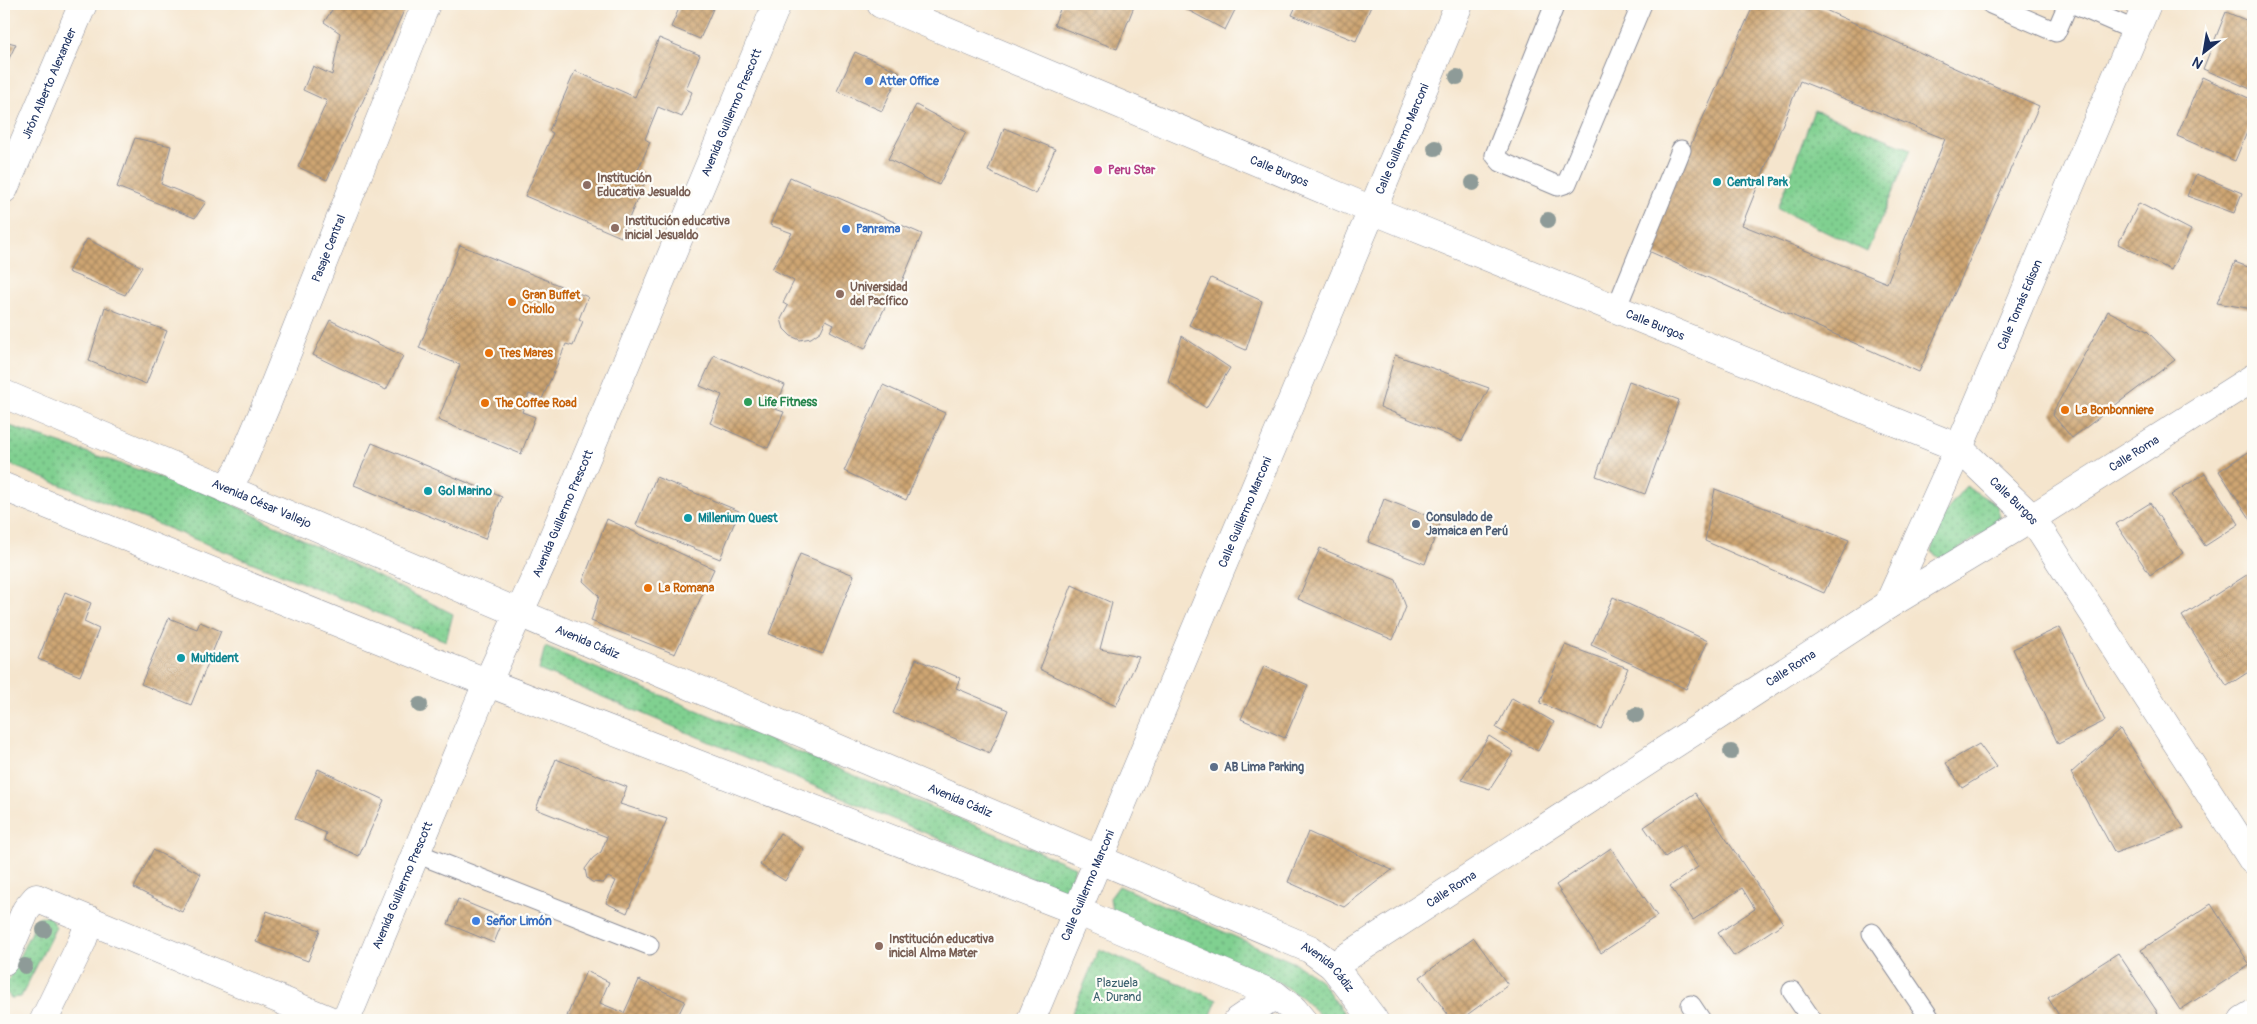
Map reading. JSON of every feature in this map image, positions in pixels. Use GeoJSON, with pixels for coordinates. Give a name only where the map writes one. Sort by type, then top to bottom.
{"type":"FeatureCollection","features":[{"type":"Feature","properties":{"kind":"street","name":"Jirón Alberto Alexander"},"geometry":{"type":"LineString","coordinates":[[4,189],[83,4]]}},
{"type":"Feature","properties":{"kind":"street","name":"Pasaje Central"},"geometry":{"type":"LineString","coordinates":[[226,488],[239,470],[267,404],[426,4]]}},
{"type":"Feature","properties":{"kind":"street","name":"Avenida Guillermo Prescott"},"geometry":{"type":"LineString","coordinates":[[346,1020],[488,681],[520,612],[777,4]]}},
{"type":"Feature","properties":{"kind":"street","name":"Calle Burgos"},"geometry":{"type":"LineString","coordinates":[[881,4],[1372,210],[1959,448],[2032,518],[2253,861]]}},
{"type":"Feature","properties":{"kind":"street","name":"Calle Guillermo Marconi"},"geometry":{"type":"LineString","coordinates":[[1031,1020],[1459,4]]}},
{"type":"Feature","properties":{"kind":"street","name":"Calle Tomás Edison"},"geometry":{"type":"LineString","coordinates":[[1888,605],[1959,448],[2147,4]]}},
{"type":"Feature","properties":{"kind":"street","name":"Calle Roma"},"geometry":{"type":"LineString","coordinates":[[1333,966],[1888,605],[2032,518],[2253,378]]}},
{"type":"Feature","properties":{"kind":"street","name":"Avenida César Vallejo"},"geometry":{"type":"LineString","coordinates":[[4,394],[520,612]]}},
{"type":"Feature","properties":{"kind":"street"},"geometry":{"type":"LineString","coordinates":[[4,487],[434,662],[488,681],[1077,911],[1275,996],[1294,1010],[1302,1020]]}},
{"type":"Feature","properties":{"kind":"street","name":"Avenida Cádiz"},"geometry":{"type":"LineString","coordinates":[[520,612],[1310,949],[1333,966],[1374,1020]]}},
{"type":"Feature","properties":{"kind":"street"},"geometry":{"type":"LineString","coordinates":[[4,961],[26,910],[36,898],[329,1020]]}},
{"type":"Feature","properties":{"kind":"street"},"geometry":{"type":"LineString","coordinates":[[44,1020],[82,942],[90,920]]}},
{"type":"Feature","properties":{"kind":"street"},"geometry":{"type":"LineString","coordinates":[[1238,1020],[1275,996]]}},
{"type":"Feature","properties":{"kind":"street"},"geometry":{"type":"LineString","coordinates":[[2243,1020],[2253,1014]]}},
{"type":"Feature","properties":{"kind":"lane"},"geometry":{"type":"LineString","coordinates":[[1555,4],[1495,155],[1501,162],[1558,186],[1567,183],[1642,4]]}},
{"type":"Feature","properties":{"kind":"lane"},"geometry":{"type":"LineString","coordinates":[[1991,4],[2056,32],[2068,4]]}},
{"type":"Feature","properties":{"kind":"lane"},"geometry":{"type":"LineString","coordinates":[[2074,4],[2136,31]]}},
{"type":"Feature","properties":{"kind":"lane"},"geometry":{"type":"LineString","coordinates":[[1616,309],[1681,150]]}},
{"type":"Feature","properties":{"kind":"lane"},"geometry":{"type":"LineString","coordinates":[[416,853],[650,945]]}},
{"type":"Feature","properties":{"kind":"lane"},"geometry":{"type":"LineString","coordinates":[[1872,933],[1931,1020]]}},
{"type":"Feature","properties":{"kind":"lane"},"geometry":{"type":"LineString","coordinates":[[1792,991],[1812,1020]]}},
{"type":"Feature","properties":{"kind":"green space"},"geometry":{"type":"Polygon","coordinates":[[[1814,110],[1911,149],[1867,252],[1778,209],[1814,110]]]}},
{"type":"Feature","properties":{"kind":"green space"},"geometry":{"type":"Polygon","coordinates":[[[4,424],[218,497],[453,614],[446,641],[4,462],[4,424]]]}},
{"type":"Feature","properties":{"kind":"green space"},"geometry":{"type":"Polygon","coordinates":[[[1966,486],[1997,505],[2000,518],[1987,530],[1943,560],[1931,552],[1933,542],[1949,508],[1966,486]]]}},
{"type":"Feature","properties":{"kind":"green space"},"geometry":{"type":"Polygon","coordinates":[[[545,647],[1075,867],[1068,893],[539,670],[545,647]]]}},
{"type":"Feature","properties":{"kind":"green space"},"geometry":{"type":"Polygon","coordinates":[[[1119,886],[1295,963],[1320,980],[1349,1020],[1325,1020],[1302,998],[1278,982],[1124,919],[1112,910],[1110,898],[1119,886]]]}},
{"type":"Feature","properties":{"kind":"green space"},"geometry":{"type":"Polygon","coordinates":[[[49,916],[56,927],[21,997],[11,998],[4,989],[38,917],[49,916]]]}},
{"type":"Feature","properties":{"kind":"green space","name":"Plazuela A. Durand"},"geometry":{"type":"Polygon","coordinates":[[[1099,949],[1217,1000],[1209,1020],[1069,1020],[1099,949]]]}},
{"type":"Feature","properties":{"kind":"building"},"geometry":{"type":"Polygon","coordinates":[[[336,4],[407,4],[327,180],[298,167],[327,101],[303,90],[313,66],[332,75],[340,33],[324,22],[336,4]]]}},
{"type":"Feature","properties":{"kind":"building"},"geometry":{"type":"Polygon","coordinates":[[[681,4],[715,4],[700,39],[671,27],[681,4]]]}},
{"type":"Feature","properties":{"kind":"building"},"geometry":{"type":"Polygon","coordinates":[[[1062,4],[1135,4],[1117,49],[1054,25],[1062,4]]]}},
{"type":"Feature","properties":{"kind":"building"},"geometry":{"type":"Polygon","coordinates":[[[1189,4],[1238,4],[1225,30],[1186,9],[1189,4]]]}},
{"type":"Feature","properties":{"kind":"building"},"geometry":{"type":"Polygon","coordinates":[[[1297,4],[1372,4],[1356,41],[1292,15],[1297,4]]]}},
{"type":"Feature","properties":{"kind":"building","name":"Central Park"},"geometry":{"type":"Polygon","coordinates":[[[1754,4],[1812,4],[2039,106],[1919,372],[1644,249],[1754,4]],[[1800,81],[1742,225],[1887,283],[1945,139],[1800,81]]]}},
{"type":"Feature","properties":{"kind":"building"},"geometry":{"type":"Polygon","coordinates":[[[2226,12],[2253,23],[2253,90],[2203,69],[2226,12]]]}},
{"type":"Feature","properties":{"kind":"building"},"geometry":{"type":"Polygon","coordinates":[[[659,38],[700,55],[686,89],[692,92],[682,117],[658,107],[645,139],[650,142],[638,170],[648,174],[621,237],[525,196],[553,133],[549,131],[575,71],[635,97],[659,38]]]}},
{"type":"Feature","properties":{"kind":"building"},"geometry":{"type":"Polygon","coordinates":[[[4,41],[16,44],[4,69],[4,41]]]}},
{"type":"Feature","properties":{"kind":"building","name":"Atter Office"},"geometry":{"type":"Polygon","coordinates":[[[855,52],[900,72],[882,111],[837,91],[855,52]]]}},
{"type":"Feature","properties":{"kind":"building"},"geometry":{"type":"Polygon","coordinates":[[[2202,77],[2253,100],[2253,118],[2235,161],[2177,136],[2202,77]]]}},
{"type":"Feature","properties":{"kind":"building"},"geometry":{"type":"Polygon","coordinates":[[[916,105],[966,132],[939,185],[888,159],[916,105]]]}},
{"type":"Feature","properties":{"kind":"building"},"geometry":{"type":"Polygon","coordinates":[[[1004,128],[1055,149],[1036,194],[988,171],[1004,128]]]}},
{"type":"Feature","properties":{"kind":"building"},"geometry":{"type":"Polygon","coordinates":[[[135,138],[171,146],[161,184],[206,202],[195,218],[117,187],[135,138]]]}},
{"type":"Feature","properties":{"kind":"building"},"geometry":{"type":"Polygon","coordinates":[[[2196,174],[2242,193],[2234,213],[2187,196],[2196,174]]]}},
{"type":"Feature","properties":{"kind":"building"},"geometry":{"type":"Polygon","coordinates":[[[790,177],[922,234],[900,286],[896,284],[865,349],[830,331],[834,324],[826,320],[821,331],[811,338],[800,340],[791,336],[784,329],[781,319],[788,306],[783,303],[794,281],[772,269],[792,233],[770,225],[790,177]]]}},
{"type":"Feature","properties":{"kind":"building"},"geometry":{"type":"Polygon","coordinates":[[[2139,203],[2191,230],[2171,270],[2118,244],[2139,203]]]}},
{"type":"Feature","properties":{"kind":"building"},"geometry":{"type":"Polygon","coordinates":[[[87,239],[142,267],[125,295],[68,272],[87,239]]]}},
{"type":"Feature","properties":{"kind":"building"},"geometry":{"type":"Polygon","coordinates":[[[460,245],[588,297],[579,319],[583,321],[573,346],[566,344],[542,399],[529,394],[522,412],[535,417],[521,454],[438,420],[460,365],[419,348],[460,245]]]}},
{"type":"Feature","properties":{"kind":"building"},"geometry":{"type":"Polygon","coordinates":[[[2235,262],[2253,269],[2253,309],[2217,303],[2235,262]]]}},
{"type":"Feature","properties":{"kind":"building"},"geometry":{"type":"Polygon","coordinates":[[[1211,278],[1262,301],[1246,350],[1189,325],[1211,278]]]}},
{"type":"Feature","properties":{"kind":"building"},"geometry":{"type":"Polygon","coordinates":[[[105,307],[167,331],[146,384],[89,361],[105,307]]]}},
{"type":"Feature","properties":{"kind":"building"},"geometry":{"type":"Polygon","coordinates":[[[2108,311],[2147,331],[2175,360],[2072,438],[2052,414],[2108,311]]]}},
{"type":"Feature","properties":{"kind":"building"},"geometry":{"type":"Polygon","coordinates":[[[330,320],[403,356],[386,390],[313,355],[330,320]]]}},
{"type":"Feature","properties":{"kind":"building"},"geometry":{"type":"Polygon","coordinates":[[[1182,336],[1230,368],[1206,408],[1168,381],[1182,336]]]}},
{"type":"Feature","properties":{"kind":"building","name":"Life Fitness"},"geometry":{"type":"Polygon","coordinates":[[[714,355],[785,385],[775,409],[784,412],[768,448],[710,423],[722,395],[700,386],[714,355]]]}},
{"type":"Feature","properties":{"kind":"building"},"geometry":{"type":"Polygon","coordinates":[[[1395,355],[1489,388],[1462,441],[1380,407],[1395,355]]]}},
{"type":"Feature","properties":{"kind":"building"},"geometry":{"type":"Polygon","coordinates":[[[1629,381],[1679,400],[1645,494],[1596,476],[1629,381]]]}},
{"type":"Feature","properties":{"kind":"building"},"geometry":{"type":"Polygon","coordinates":[[[883,385],[945,413],[906,500],[844,471],[883,385]]]}},
{"type":"Feature","properties":{"kind":"building","name":"Gol Marino"},"geometry":{"type":"Polygon","coordinates":[[[372,443],[502,497],[485,539],[354,485],[372,443]]]}},
{"type":"Feature","properties":{"kind":"building"},"geometry":{"type":"Polygon","coordinates":[[[2253,449],[2253,523],[2219,471],[2253,449]]]}},
{"type":"Feature","properties":{"kind":"building"},"geometry":{"type":"Polygon","coordinates":[[[2205,473],[2239,524],[2205,546],[2171,495],[2205,473]]]}},
{"type":"Feature","properties":{"kind":"building","name":"Millenium Quest"},"geometry":{"type":"Polygon","coordinates":[[[656,477],[739,511],[720,559],[636,525],[656,477]]]}},
{"type":"Feature","properties":{"kind":"building"},"geometry":{"type":"Polygon","coordinates":[[[1715,489],[1849,540],[1824,593],[1705,541],[1715,489]]]}},
{"type":"Feature","properties":{"kind":"building"},"geometry":{"type":"Polygon","coordinates":[[[1384,499],[1441,521],[1425,564],[1368,542],[1384,499]]]}},
{"type":"Feature","properties":{"kind":"building"},"geometry":{"type":"Polygon","coordinates":[[[2150,503],[2183,553],[2150,575],[2116,524],[2150,503]]]}},
{"type":"Feature","properties":{"kind":"building","name":"La Romana"},"geometry":{"type":"Polygon","coordinates":[[[607,519],[714,569],[675,654],[591,621],[599,596],[583,581],[607,519]]]}},
{"type":"Feature","properties":{"kind":"building"},"geometry":{"type":"Polygon","coordinates":[[[1320,548],[1396,580],[1406,607],[1393,640],[1298,599],[1320,548]]]}},
{"type":"Feature","properties":{"kind":"building"},"geometry":{"type":"Polygon","coordinates":[[[800,554],[854,575],[823,654],[769,634],[800,554]]]}},
{"type":"Feature","properties":{"kind":"building"},"geometry":{"type":"Polygon","coordinates":[[[2253,571],[2253,669],[2227,686],[2182,616],[2253,571]]]}},
{"type":"Feature","properties":{"kind":"building"},"geometry":{"type":"Polygon","coordinates":[[[1072,585],[1112,603],[1100,649],[1139,657],[1116,706],[1040,669],[1072,585]]]}},
{"type":"Feature","properties":{"kind":"building"},"geometry":{"type":"Polygon","coordinates":[[[65,592],[91,603],[84,622],[99,629],[80,676],[38,659],[65,592]]]}},
{"type":"Feature","properties":{"kind":"building"},"geometry":{"type":"Polygon","coordinates":[[[1613,597],[1708,641],[1686,689],[1591,645],[1613,597]]]}},
{"type":"Feature","properties":{"kind":"building","name":"Multident"},"geometry":{"type":"Polygon","coordinates":[[[169,618],[197,629],[200,622],[221,631],[191,705],[141,684],[169,618]]]}},
{"type":"Feature","properties":{"kind":"building"},"geometry":{"type":"Polygon","coordinates":[[[2060,627],[2105,721],[2058,744],[2013,649],[2060,627]]]}},
{"type":"Feature","properties":{"kind":"building"},"geometry":{"type":"Polygon","coordinates":[[[1565,645],[1628,668],[1601,729],[1540,703],[1565,645]]]}},
{"type":"Feature","properties":{"kind":"building"},"geometry":{"type":"Polygon","coordinates":[[[916,659],[960,678],[956,688],[1008,710],[990,753],[893,713],[916,659]]]}},
{"type":"Feature","properties":{"kind":"building"},"geometry":{"type":"Polygon","coordinates":[[[1264,666],[1308,685],[1285,738],[1241,719],[1264,666]]]}},
{"type":"Feature","properties":{"kind":"building"},"geometry":{"type":"Polygon","coordinates":[[[1512,698],[1554,722],[1538,751],[1496,728],[1512,698]]]}},
{"type":"Feature","properties":{"kind":"building"},"geometry":{"type":"Polygon","coordinates":[[[2120,729],[2184,828],[2115,853],[2071,773],[2120,729]]]}},
{"type":"Feature","properties":{"kind":"building"},"geometry":{"type":"Polygon","coordinates":[[[1489,736],[1514,752],[1490,789],[1461,780],[1489,736]]]}},
{"type":"Feature","properties":{"kind":"building"},"geometry":{"type":"Polygon","coordinates":[[[1979,744],[1996,767],[1962,788],[1946,763],[1979,744]]]}},
{"type":"Feature","properties":{"kind":"building"},"geometry":{"type":"Polygon","coordinates":[[[556,759],[627,787],[620,804],[667,819],[627,913],[606,903],[616,881],[608,877],[603,883],[592,882],[587,878],[585,869],[593,858],[601,852],[607,837],[536,809],[556,759]]]}},
{"type":"Feature","properties":{"kind":"building"},"geometry":{"type":"Polygon","coordinates":[[[318,769],[384,800],[359,856],[324,840],[326,833],[295,819],[318,769]]]}},
{"type":"Feature","properties":{"kind":"building"},"geometry":{"type":"Polygon","coordinates":[[[1695,793],[1783,923],[1734,956],[1718,933],[1755,909],[1742,888],[1693,920],[1670,886],[1698,867],[1683,845],[1665,857],[1644,827],[1695,793]]]}},
{"type":"Feature","properties":{"kind":"building"},"geometry":{"type":"Polygon","coordinates":[[[1308,832],[1392,870],[1344,907],[1288,882],[1308,832]]]}},
{"type":"Feature","properties":{"kind":"building"},"geometry":{"type":"Polygon","coordinates":[[[780,833],[804,849],[785,881],[760,865],[780,833]]]}},
{"type":"Feature","properties":{"kind":"building"},"geometry":{"type":"Polygon","coordinates":[[[1611,848],[1657,916],[1601,953],[1556,885],[1611,848]]]}},
{"type":"Feature","properties":{"kind":"building"},"geometry":{"type":"Polygon","coordinates":[[[153,850],[201,874],[182,912],[134,888],[153,850]]]}},
{"type":"Feature","properties":{"kind":"building","name":"Señor Limón"},"geometry":{"type":"Polygon","coordinates":[[[458,899],[504,918],[494,943],[448,924],[458,899]]]}},
{"type":"Feature","properties":{"kind":"building"},"geometry":{"type":"Polygon","coordinates":[[[2211,904],[2250,965],[2180,1010],[2141,950],[2211,904]]]}},
{"type":"Feature","properties":{"kind":"building"},"geometry":{"type":"Polygon","coordinates":[[[267,911],[320,930],[308,961],[256,942],[267,911]]]}},
{"type":"Feature","properties":{"kind":"building"},"geometry":{"type":"Polygon","coordinates":[[[1474,938],[1508,985],[1460,1020],[1452,1020],[1420,977],[1474,938]]]}},
{"type":"Feature","properties":{"kind":"building"},"geometry":{"type":"Polygon","coordinates":[[[2118,953],[2158,1013],[2146,1020],[2062,1020],[2048,998],[2118,953]]]}},
{"type":"Feature","properties":{"kind":"building"},"geometry":{"type":"Polygon","coordinates":[[[586,971],[609,982],[600,1003],[624,1013],[639,980],[685,1001],[676,1020],[577,1020],[567,1016],[586,971]]]}},
{"type":"Feature","properties":{"kind":"place","name":"Atter Office"},"geometry":{"type":"Point","coordinates":[869,81]}},
{"type":"Feature","properties":{"kind":"place","name":"Peru Star"},"geometry":{"type":"Point","coordinates":[1098,170]}},
{"type":"Feature","properties":{"kind":"place","name":"Central Park"},"geometry":{"type":"Point","coordinates":[1717,182]}},
{"type":"Feature","properties":{"kind":"place","name":"Institución Educativa Jesualdo"},"geometry":{"type":"Point","coordinates":[587,185]}},
{"type":"Feature","properties":{"kind":"place","name":"Institución educativa inicial Jesualdo"},"geometry":{"type":"Point","coordinates":[615,228]}},
{"type":"Feature","properties":{"kind":"place","name":"Panrama"},"geometry":{"type":"Point","coordinates":[846,229]}},
{"type":"Feature","properties":{"kind":"place","name":"Universidad del Pacífico"},"geometry":{"type":"Point","coordinates":[840,294]}},
{"type":"Feature","properties":{"kind":"place","name":"Gran Buffet Criollo"},"geometry":{"type":"Point","coordinates":[512,302]}},
{"type":"Feature","properties":{"kind":"place","name":"Tres Mares"},"geometry":{"type":"Point","coordinates":[489,353]}},
{"type":"Feature","properties":{"kind":"place","name":"Life Fitness"},"geometry":{"type":"Point","coordinates":[748,402]}},
{"type":"Feature","properties":{"kind":"place","name":"The Coffee Road"},"geometry":{"type":"Point","coordinates":[485,403]}},
{"type":"Feature","properties":{"kind":"place","name":"La Bonbonniere"},"geometry":{"type":"Point","coordinates":[2065,410]}},
{"type":"Feature","properties":{"kind":"place","name":"Gol Marino"},"geometry":{"type":"Point","coordinates":[428,491]}},
{"type":"Feature","properties":{"kind":"place","name":"Millenium Quest"},"geometry":{"type":"Point","coordinates":[688,518]}},
{"type":"Feature","properties":{"kind":"place","name":"Consulado de Jamaica en Perú"},"geometry":{"type":"Point","coordinates":[1416,524]}},
{"type":"Feature","properties":{"kind":"place","name":"La Romana"},"geometry":{"type":"Point","coordinates":[648,588]}},
{"type":"Feature","properties":{"kind":"place","name":"Multident"},"geometry":{"type":"Point","coordinates":[181,658]}},
{"type":"Feature","properties":{"kind":"place","name":"AB Lima Parking"},"geometry":{"type":"Point","coordinates":[1214,767]}},
{"type":"Feature","properties":{"kind":"place","name":"Señor Limón"},"geometry":{"type":"Point","coordinates":[476,921]}},
{"type":"Feature","properties":{"kind":"place","name":"Institución educativa inicial Alma Mater"},"geometry":{"type":"Point","coordinates":[879,946]}}]}
